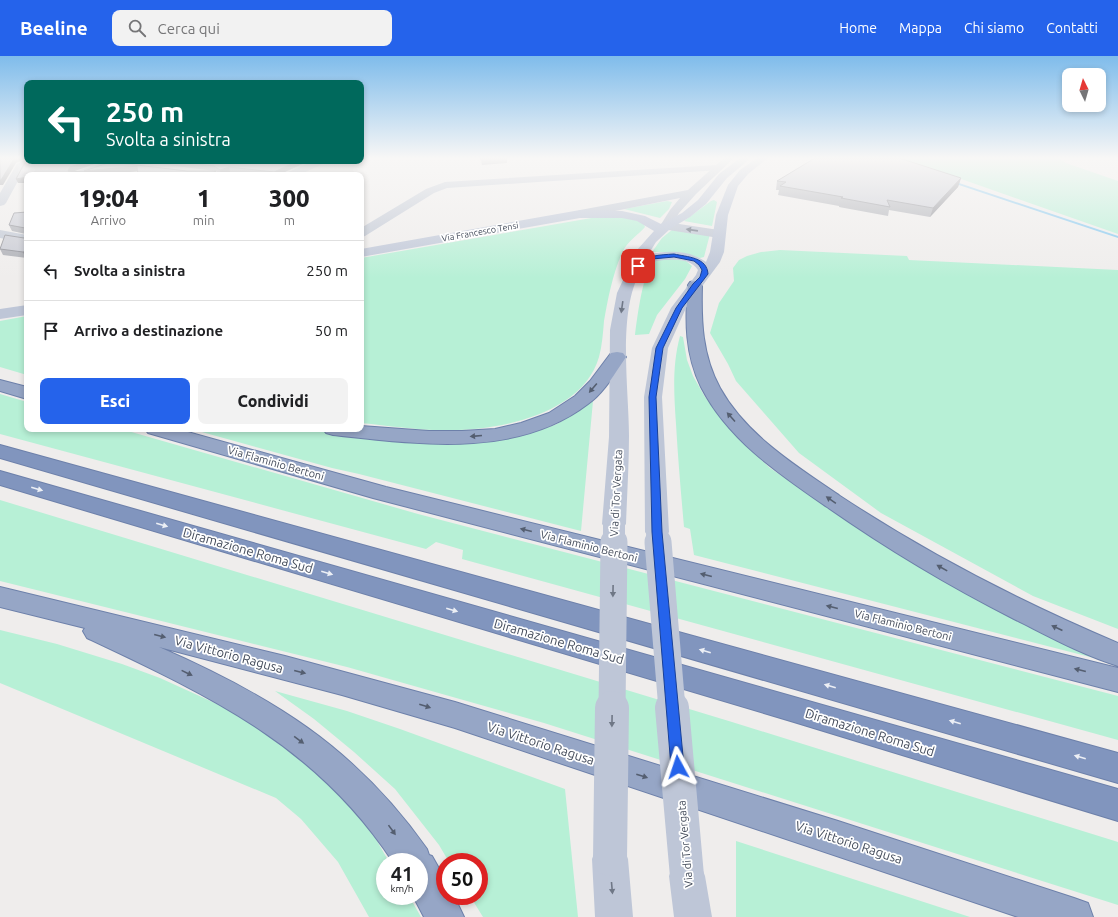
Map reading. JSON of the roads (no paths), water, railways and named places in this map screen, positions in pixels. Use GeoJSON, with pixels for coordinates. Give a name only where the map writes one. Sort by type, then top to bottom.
{"type":"FeatureCollection","features":[{"type":"Feature","properties":{"kind":"highway"},"geometry":{"type":"LineString","coordinates":[[699,281],[694,323],[696,350],[703,372],[721,404],[748,436],[764,451],[796,476],[885,536],[1006,602],[1118,655]]}},
{"type":"Feature","properties":{"kind":"highway"},"geometry":{"type":"LineString","coordinates":[[364,432],[427,438],[478,436],[519,430],[553,417],[579,402],[593,389],[617,357]]}},
{"type":"Feature","properties":{"kind":"highway"},"geometry":{"type":"LineString","coordinates":[[0,384],[24,388]]}},
{"type":"Feature","properties":{"kind":"highway"},"geometry":{"type":"LineString","coordinates":[[0,384],[24,392]]}},
{"type":"Feature","properties":{"kind":"highway","name":"Via Flaminio Bertoni"},"geometry":{"type":"LineString","coordinates":[[166,432],[381,493],[1118,680]]}},
{"type":"Feature","properties":{"kind":"highway"},"geometry":{"type":"LineString","coordinates":[[0,451],[1118,768]]}},
{"type":"Feature","properties":{"kind":"highway","name":"Diramazione Roma Sud"},"geometry":{"type":"LineString","coordinates":[[0,478],[1118,805]]}},
{"type":"Feature","properties":{"kind":"highway","name":"Via Vittorio Ragusa"},"geometry":{"type":"LineString","coordinates":[[0,597],[314,676],[455,715],[846,841],[1074,917]]}},
{"type":"Feature","properties":{"kind":"highway"},"geometry":{"type":"LineString","coordinates":[[51,609],[199,679],[262,714],[284,729],[311,748],[359,792],[385,820],[408,853]]}},
{"type":"Feature","properties":{"kind":"highway"},"geometry":{"type":"LineString","coordinates":[[428,886],[445,917]]}},
{"type":"Feature","properties":{"kind":"main road","name":"Via di Tor Vergata"},"geometry":{"type":"LineString","coordinates":[[614,917],[610,859],[614,524],[619,437],[617,357],[618,330],[624,293],[644,250],[663,228],[686,215],[706,198]]}},
{"type":"Feature","properties":{"kind":"main road","name":"Via di Tor Vergata"},"geometry":{"type":"LineString","coordinates":[[693,917],[657,532],[653,397],[660,348],[671,322],[679,308],[713,262],[717,252],[719,234],[727,198]]}},
{"type":"Feature","properties":{"kind":"main road"},"geometry":{"type":"LineString","coordinates":[[580,214],[631,215],[663,228]]}},
{"type":"Feature","properties":{"kind":"main road","name":"Via Francesco Tensi"},"geometry":{"type":"LineString","coordinates":[[364,253],[580,214]]}},
{"type":"Feature","properties":{"kind":"main road"},"geometry":{"type":"LineString","coordinates":[[635,270],[641,263],[652,258],[662,256],[678,256],[690,258],[702,264],[705,274],[699,281]]}},
{"type":"Feature","properties":{"kind":"main road"},"geometry":{"type":"LineString","coordinates":[[0,314],[24,310]]}},
{"type":"Feature","properties":{"kind":"street"},"geometry":{"type":"LineString","coordinates":[[364,231],[418,198]]}},
{"type":"Feature","properties":{"kind":"street","name":"Via Francesco Tensi"},"geometry":{"type":"LineString","coordinates":[[580,214],[666,198]]}},
{"type":"Feature","properties":{"kind":"street","name":"Via di Tor Vergata"},"geometry":{"type":"LineString","coordinates":[[663,228],[674,212],[686,198]]}},
{"type":"Feature","properties":{"kind":"street"},"geometry":{"type":"LineString","coordinates":[[663,228],[719,234]]}},
{"type":"Feature","properties":{"kind":"street"},"geometry":{"type":"LineString","coordinates":[[0,234],[24,238]]}},
{"type":"Feature","properties":{"kind":"waterway"},"geometry":{"type":"LineString","coordinates":[[1002,198],[1118,237]]}}]}
